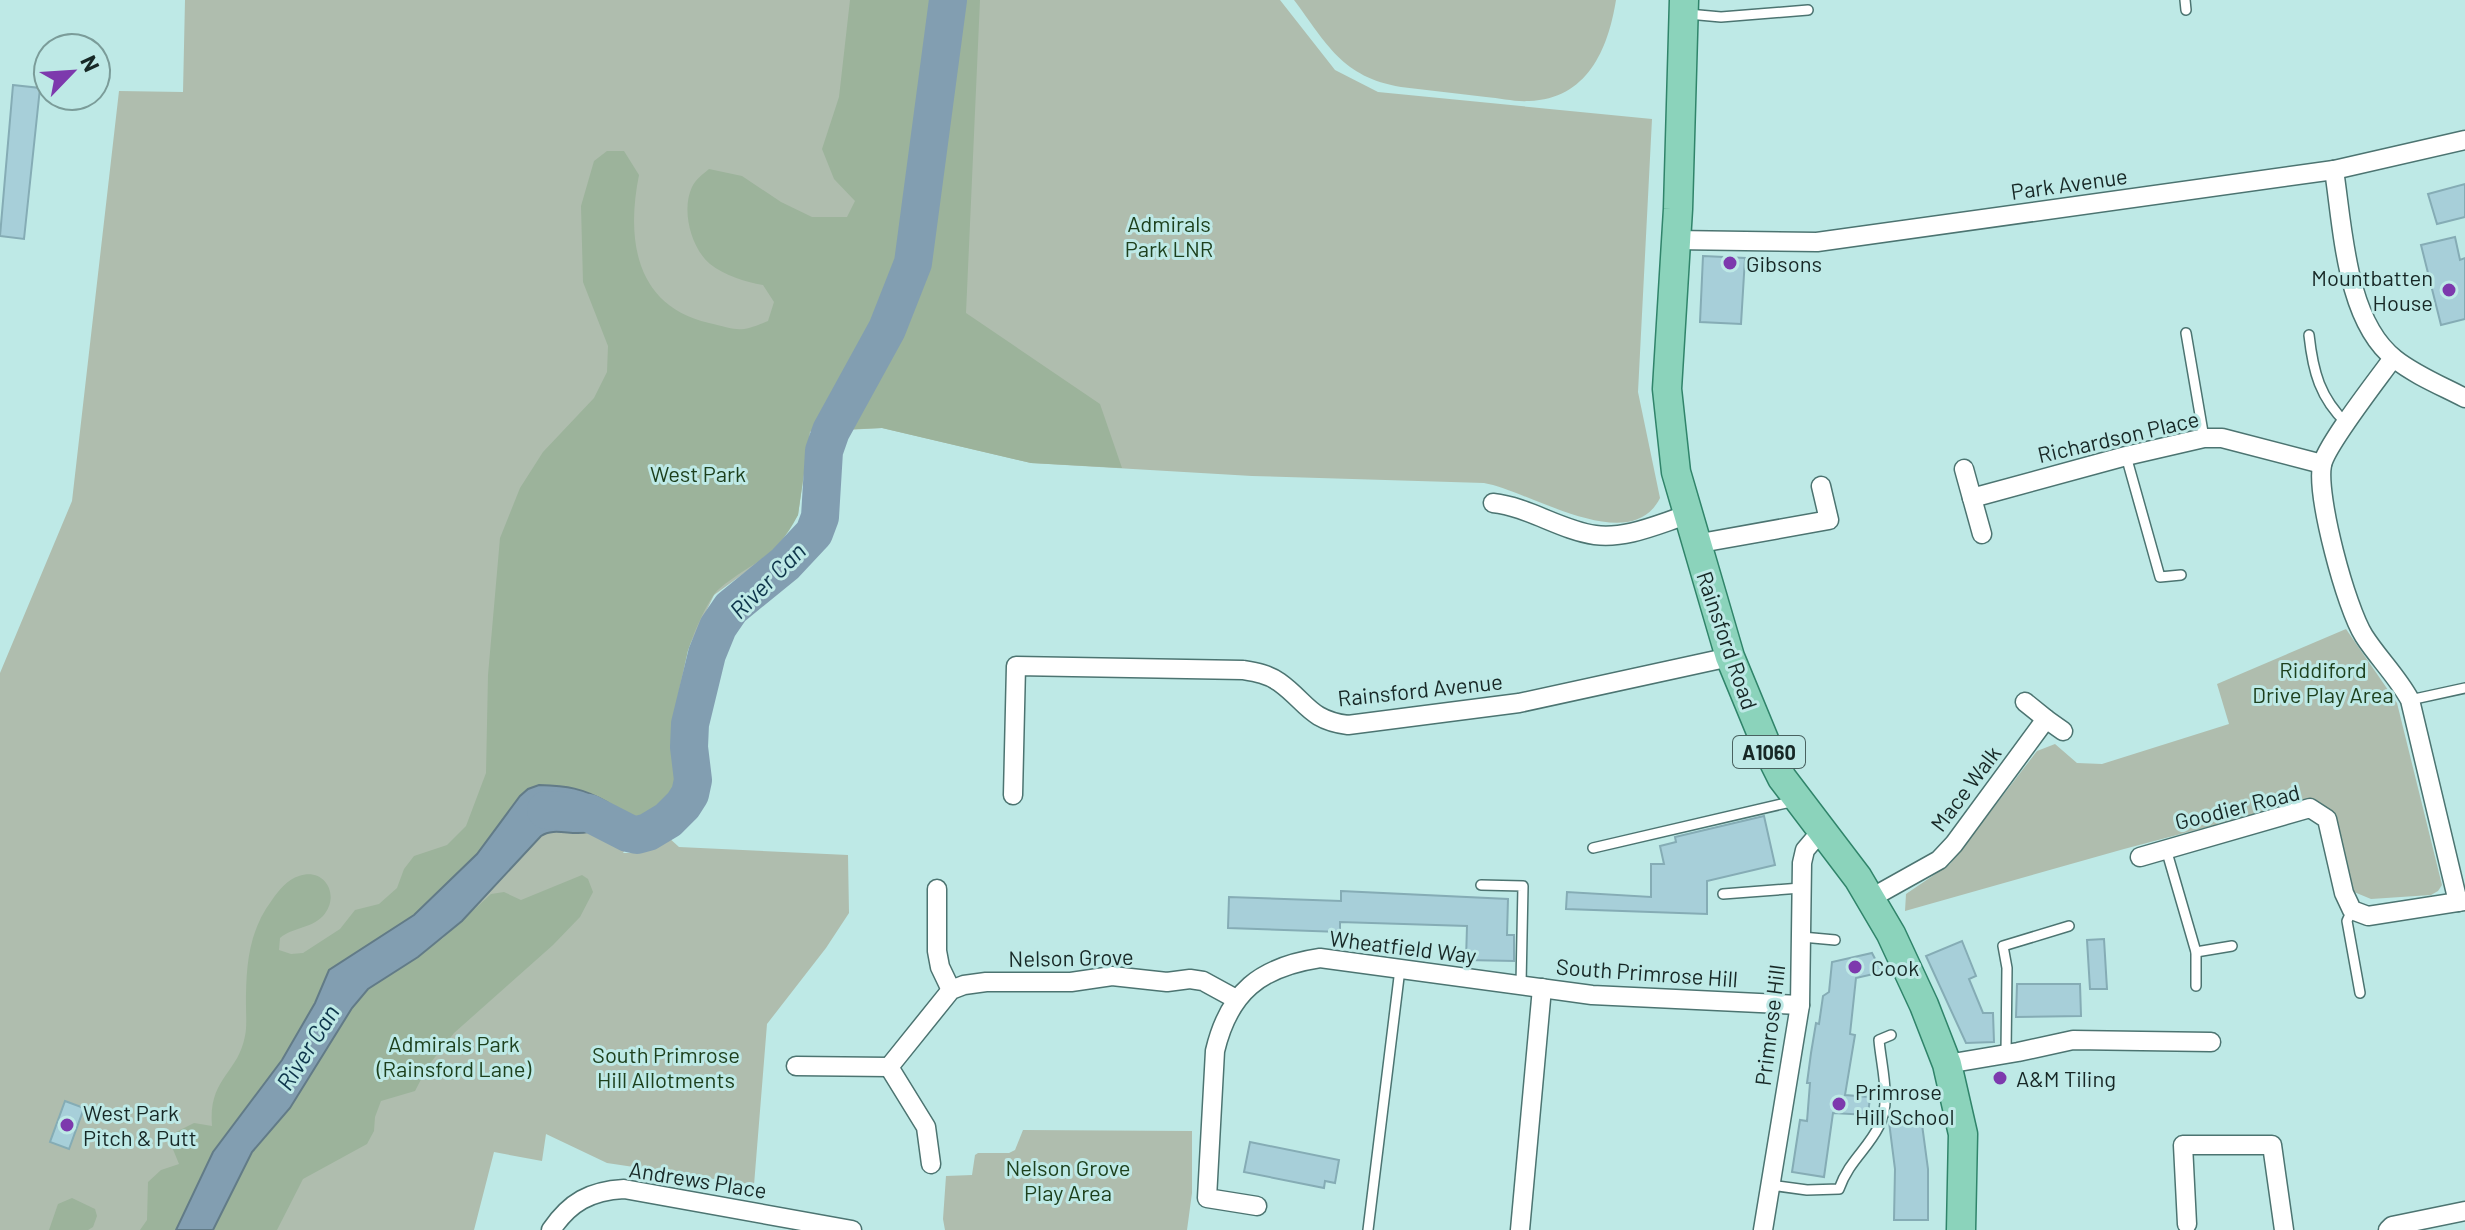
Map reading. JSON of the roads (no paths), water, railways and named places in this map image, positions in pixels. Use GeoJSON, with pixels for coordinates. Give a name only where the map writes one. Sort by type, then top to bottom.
{"type":"FeatureCollection","features":[{"type":"Feature","properties":{"kind":"main road","name":"Rainsford Road"},"geometry":{"type":"LineString","coordinates":[[1684,7],[1667,389],[1671,446],[1695,544],[1730,657],[1770,754],[1782,778],[1871,898],[1905,962],[1947,1064],[1963,1134],[1961,1230]]}},
{"type":"Feature","properties":{"kind":"street","name":"Park Avenue"},"geometry":{"type":"LineString","coordinates":[[1675,240],[1817,242],[2334,170],[2465,140]]}},
{"type":"Feature","properties":{"kind":"street"},"geometry":{"type":"LineString","coordinates":[[2334,170],[2359,313],[2372,337],[2393,358],[2465,398]]}},
{"type":"Feature","properties":{"kind":"street"},"geometry":{"type":"LineString","coordinates":[[2352,910],[2368,916],[2462,901],[2410,700],[2400,681],[2364,636],[2354,618],[2331,538],[2322,488],[2322,464],[2330,446],[2393,358]]}},
{"type":"Feature","properties":{"kind":"street","name":"Richardson Place"},"geometry":{"type":"LineString","coordinates":[[1972,498],[2204,438],[2222,438],[2322,464]]}},
{"type":"Feature","properties":{"kind":"street"},"geometry":{"type":"LineString","coordinates":[[1964,469],[1982,534]]}},
{"type":"Feature","properties":{"kind":"street"},"geometry":{"type":"LineString","coordinates":[[1695,544],[1829,520],[1821,486]]}},
{"type":"Feature","properties":{"kind":"street"},"geometry":{"type":"LineString","coordinates":[[1493,503],[1528,510],[1594,535],[1634,532],[1687,515]]}},
{"type":"Feature","properties":{"kind":"street","name":"Rainsford Avenue"},"geometry":{"type":"LineString","coordinates":[[1013,795],[1016,666],[1243,670],[1262,673],[1278,681],[1314,715],[1330,723],[1348,725],[1519,703],[1730,657]]}},
{"type":"Feature","properties":{"kind":"street"},"geometry":{"type":"LineString","coordinates":[[2025,702],[2063,731]]}},
{"type":"Feature","properties":{"kind":"street","name":"Mace Walk"},"geometry":{"type":"LineString","coordinates":[[1871,898],[1939,860],[2046,719]]}},
{"type":"Feature","properties":{"kind":"street","name":"Goodier Road"},"geometry":{"type":"LineString","coordinates":[[2140,857],[2310,808],[2327,819],[2344,893],[2352,910]]}},
{"type":"Feature","properties":{"kind":"street","name":"Primrose Hill"},"geometry":{"type":"LineString","coordinates":[[1763,1230],[1800,1005],[1801,888],[1805,850],[1822,830]]}},
{"type":"Feature","properties":{"kind":"street"},"geometry":{"type":"LineString","coordinates":[[889,1067],[951,990],[940,967],[937,951],[937,889]]}},
{"type":"Feature","properties":{"kind":"street","name":"Wheatfield Way"},"geometry":{"type":"LineString","coordinates":[[1257,1206],[1207,1198],[1215,1051],[1226,1014],[1236,999],[1260,978],[1293,962],[1320,958],[1542,988]]}},
{"type":"Feature","properties":{"kind":"street","name":"Nelson Grove"},"geometry":{"type":"LineString","coordinates":[[951,990],[986,982],[1071,982],[1112,976],[1167,982],[1203,981],[1236,999]]}},
{"type":"Feature","properties":{"kind":"street","name":"South Primrose Hill"},"geometry":{"type":"LineString","coordinates":[[1520,1230],[1542,988],[1592,995],[1800,1005]]}},
{"type":"Feature","properties":{"kind":"street"},"geometry":{"type":"LineString","coordinates":[[1947,1064],[2073,1040],[2211,1042]]}},
{"type":"Feature","properties":{"kind":"street"},"geometry":{"type":"LineString","coordinates":[[796,1066],[889,1067]]}},
{"type":"Feature","properties":{"kind":"street"},"geometry":{"type":"LineString","coordinates":[[889,1067],[926,1127],[931,1164]]}},
{"type":"Feature","properties":{"kind":"street"},"geometry":{"type":"LineString","coordinates":[[2187,1224],[2183,1145],[2272,1145],[2284,1230]]}},
{"type":"Feature","properties":{"kind":"street","name":"Andrews Place"},"geometry":{"type":"LineString","coordinates":[[551,1230],[567,1208],[582,1198],[624,1189],[852,1230]]}},
{"type":"Feature","properties":{"kind":"street"},"geometry":{"type":"LineString","coordinates":[[2388,1230],[2392,1226],[2465,1211]]}},
{"type":"Feature","properties":{"kind":"lane"},"geometry":{"type":"LineString","coordinates":[[1684,7],[1721,17],[1808,10]]}},
{"type":"Feature","properties":{"kind":"lane"},"geometry":{"type":"LineString","coordinates":[[2186,333],[2204,438]]}},
{"type":"Feature","properties":{"kind":"lane"},"geometry":{"type":"LineString","coordinates":[[2309,335],[2315,377],[2332,409],[2347,424]]}},
{"type":"Feature","properties":{"kind":"lane"},"geometry":{"type":"LineString","coordinates":[[2126,456],[2160,577],[2181,575]]}},
{"type":"Feature","properties":{"kind":"lane"},"geometry":{"type":"LineString","coordinates":[[2410,700],[2465,688]]}},
{"type":"Feature","properties":{"kind":"lane"},"geometry":{"type":"LineString","coordinates":[[1593,848],[1799,800]]}},
{"type":"Feature","properties":{"kind":"lane"},"geometry":{"type":"LineString","coordinates":[[2166,849],[2196,952],[2196,986]]}},
{"type":"Feature","properties":{"kind":"lane"},"geometry":{"type":"LineString","coordinates":[[1481,885],[1523,886],[1521,984]]}},
{"type":"Feature","properties":{"kind":"lane"},"geometry":{"type":"LineString","coordinates":[[1723,894],[1801,888]]}},
{"type":"Feature","properties":{"kind":"lane"},"geometry":{"type":"LineString","coordinates":[[2352,910],[2347,921],[2360,993]]}},
{"type":"Feature","properties":{"kind":"lane"},"geometry":{"type":"LineString","coordinates":[[2006,1054],[2007,968],[2003,946],[2069,926]]}},
{"type":"Feature","properties":{"kind":"lane"},"geometry":{"type":"LineString","coordinates":[[1802,937],[1835,940]]}},
{"type":"Feature","properties":{"kind":"lane"},"geometry":{"type":"LineString","coordinates":[[2196,952],[2232,946]]}},
{"type":"Feature","properties":{"kind":"lane"},"geometry":{"type":"LineString","coordinates":[[1368,1230],[1400,969]]}},
{"type":"Feature","properties":{"kind":"lane"},"geometry":{"type":"LineString","coordinates":[[1770,1185],[1807,1190],[1839,1189],[1845,1171],[1880,1126],[1885,1106],[1879,1040],[1891,1035]]}},
{"type":"Feature","properties":{"kind":"water"},"geometry":{"type":"Polygon","coordinates":[[[539,785],[574,789],[607,802],[588,832],[552,832],[541,836],[462,921],[418,957],[368,989],[352,1008],[290,1108],[252,1152],[213,1230],[176,1230],[213,1152],[282,1060],[315,1003],[329,970],[414,915],[477,854],[520,796],[539,785]]]}},
{"type":"Feature","properties":{"kind":"waterway","name":"River Can"},"geometry":{"type":"LineString","coordinates":[[546,810],[589,813],[637,835],[668,820],[690,794],[693,780],[690,724],[707,654],[718,627],[731,608],[785,564],[814,533],[820,517],[824,451],[831,431],[887,329],[913,263],[948,0]]}},
{"type":"Feature","properties":{"kind":"place","name":"Gibsons"},"geometry":{"type":"Point","coordinates":[1730,263]}},
{"type":"Feature","properties":{"kind":"place","name":"Mountbatten House"},"geometry":{"type":"Point","coordinates":[2449,290]}},
{"type":"Feature","properties":{"kind":"place","name":"Cook"},"geometry":{"type":"Point","coordinates":[1855,967]}},
{"type":"Feature","properties":{"kind":"place","name":"A&M Tiling"},"geometry":{"type":"Point","coordinates":[2000,1078]}},
{"type":"Feature","properties":{"kind":"place","name":"Primrose Hill School"},"geometry":{"type":"Point","coordinates":[1839,1104]}},
{"type":"Feature","properties":{"kind":"place","name":"West Park Pitch & Putt"},"geometry":{"type":"Point","coordinates":[67,1125]}},
{"type":"Feature","properties":{"kind":"park label","name":"Admirals Park LNR"},"geometry":{"type":"Point","coordinates":[1169,236]}},
{"type":"Feature","properties":{"kind":"park label","name":"West Park"},"geometry":{"type":"Point","coordinates":[698,473]}},
{"type":"Feature","properties":{"kind":"park label","name":"Riddiford Drive Play Area"},"geometry":{"type":"Point","coordinates":[2323,682]}},
{"type":"Feature","properties":{"kind":"park label","name":"Admirals Park (Rainsford Lane)"},"geometry":{"type":"Point","coordinates":[454,1056]}},
{"type":"Feature","properties":{"kind":"park label","name":"South Primrose Hill Allotments"},"geometry":{"type":"Point","coordinates":[666,1066]}},
{"type":"Feature","properties":{"kind":"park label","name":"Nelson Grove Play Area"},"geometry":{"type":"Point","coordinates":[1068,1180]}}]}
